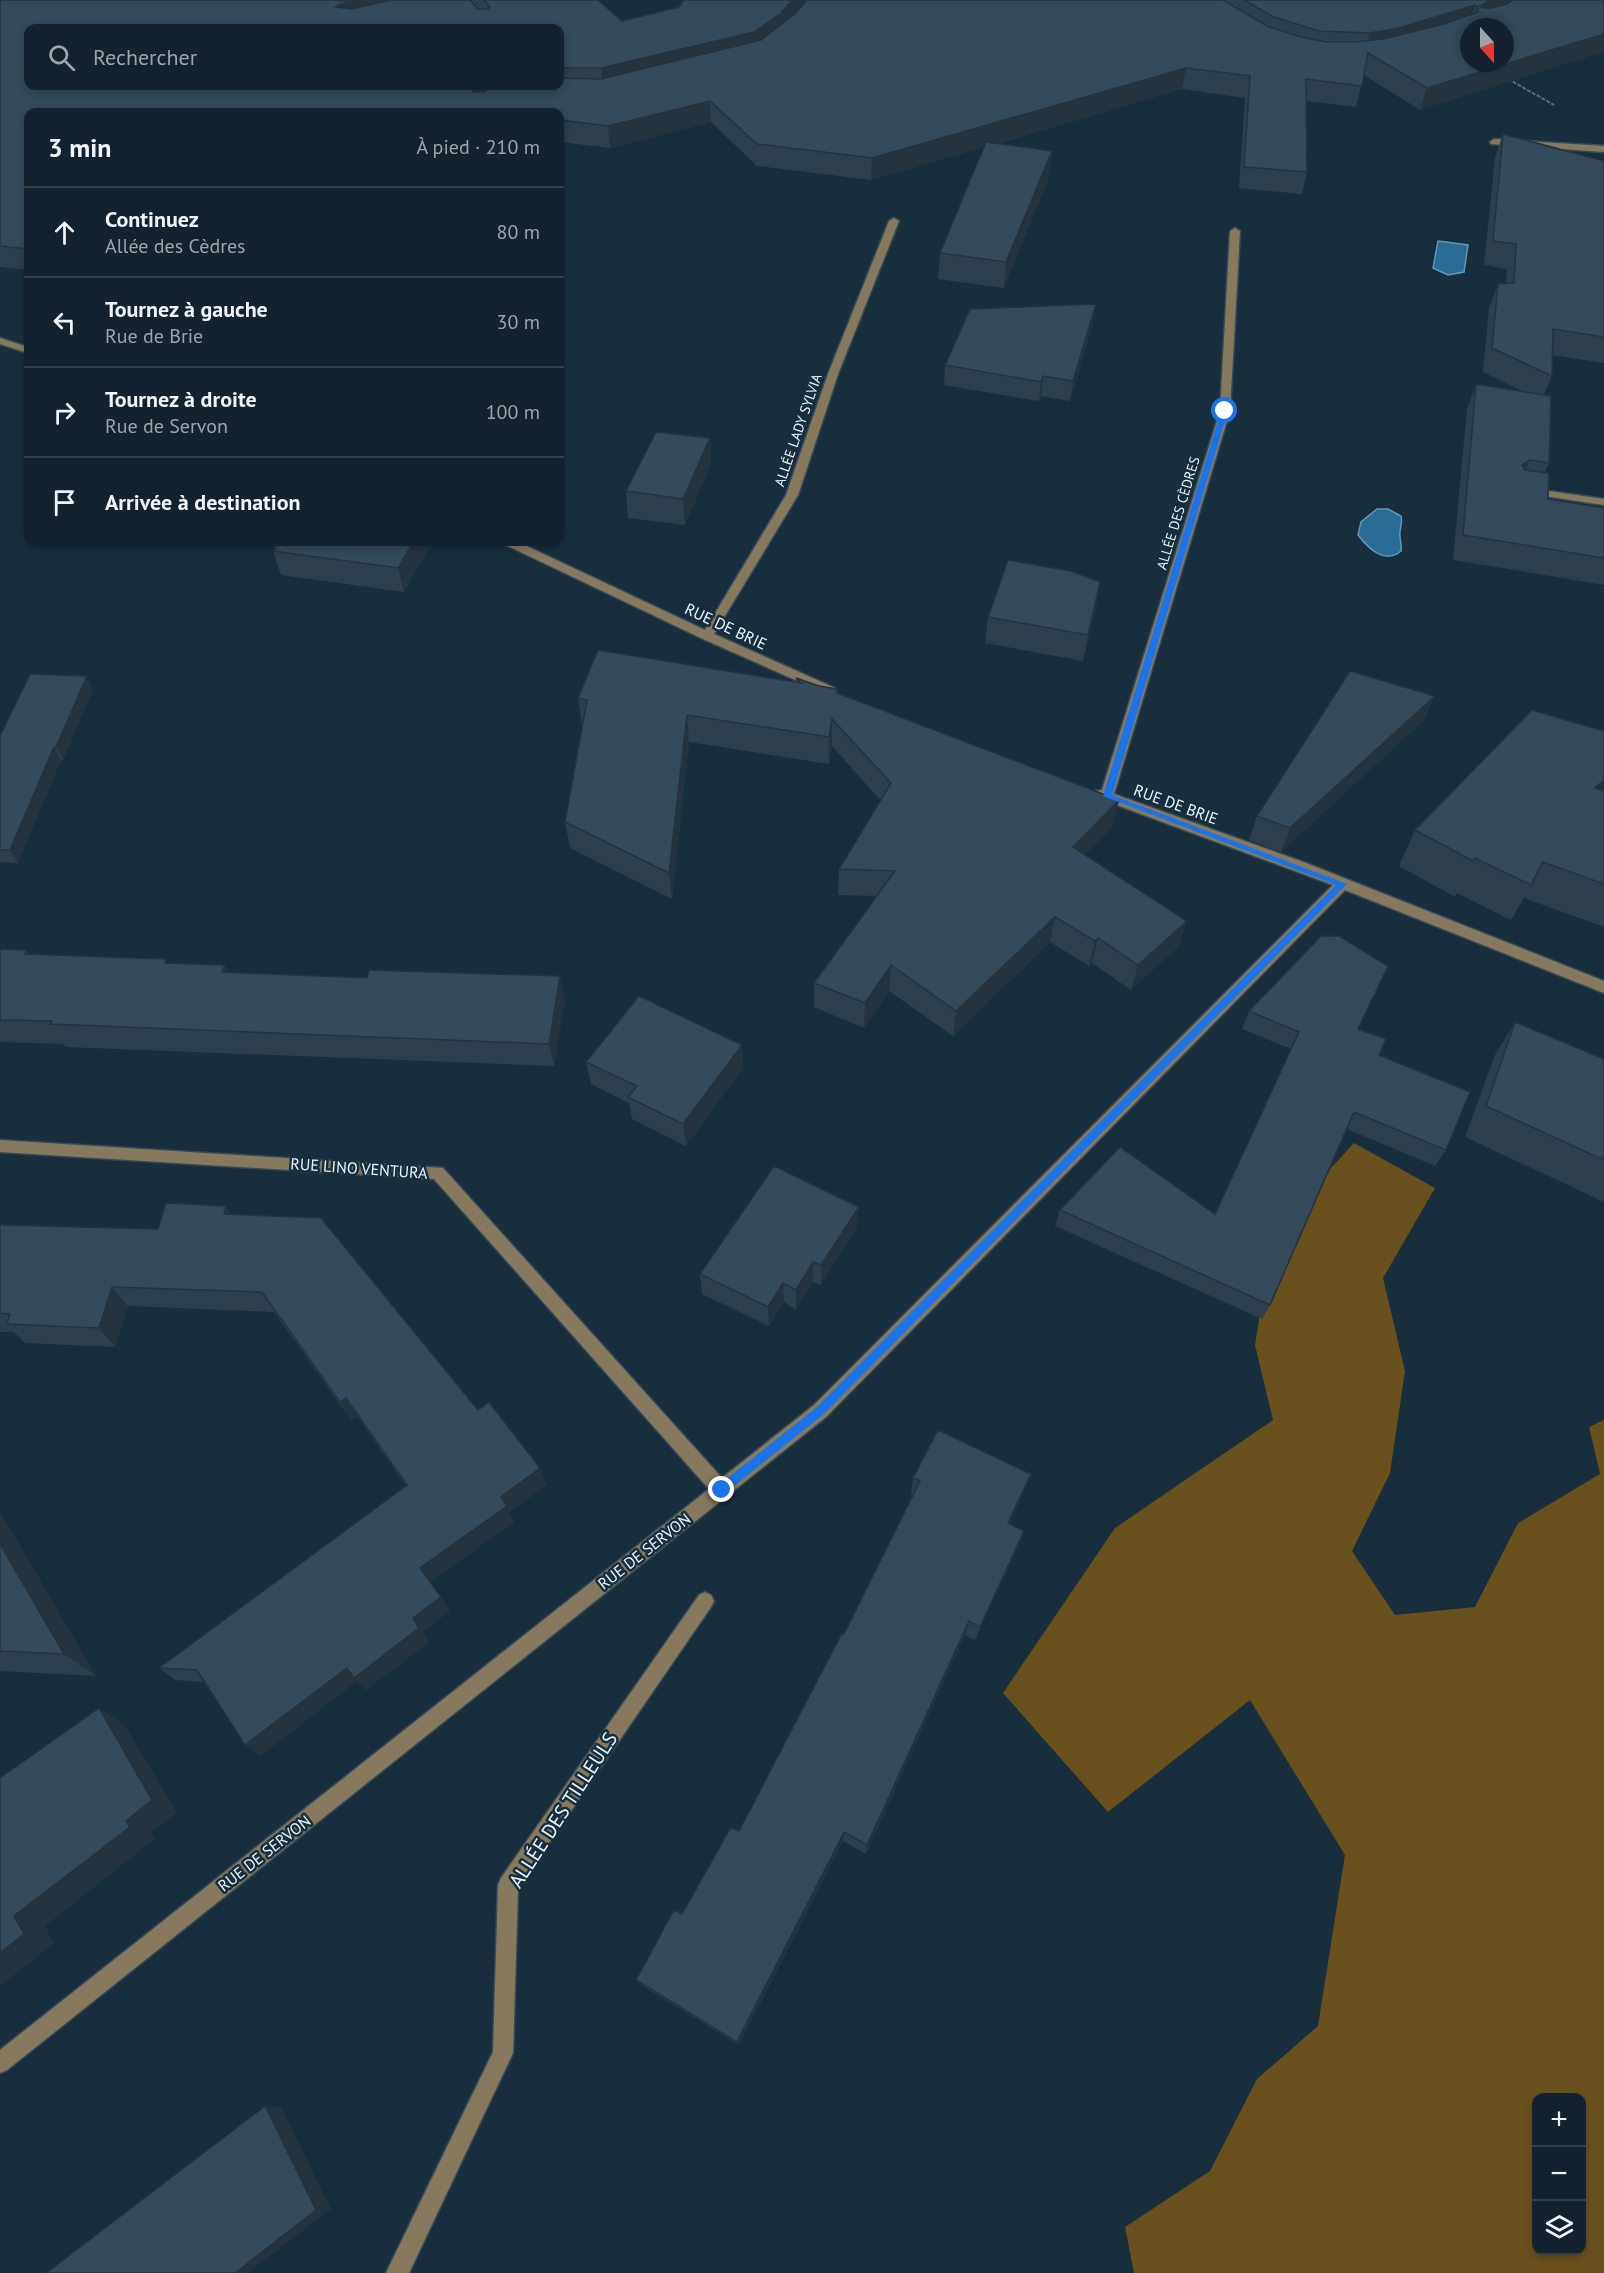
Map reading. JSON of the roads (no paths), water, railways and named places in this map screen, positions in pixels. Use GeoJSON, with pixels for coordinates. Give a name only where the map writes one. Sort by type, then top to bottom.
{"type":"FeatureCollection","features":[{"type":"Feature","properties":{"kind":"street"},"geometry":{"type":"LineString","coordinates":[[1494,142],[1604,149]]}},
{"type":"Feature","properties":{"kind":"street","name":"ALLÉE LADY SYLVIA"},"geometry":{"type":"LineString","coordinates":[[707,636],[792,495],[833,374],[894,221]]}},
{"type":"Feature","properties":{"kind":"street","name":"ALLÉE DES CÈDRES"},"geometry":{"type":"LineString","coordinates":[[1107,796],[1225,411],[1235,231]]}},
{"type":"Feature","properties":{"kind":"street"},"geometry":{"type":"LineString","coordinates":[[0,341],[24,349]]}},
{"type":"Feature","properties":{"kind":"street"},"geometry":{"type":"LineString","coordinates":[[1519,490],[1604,502]]}},
{"type":"Feature","properties":{"kind":"street","name":"RUE DE BRIE"},"geometry":{"type":"LineString","coordinates":[[518,546],[707,636],[840,695]]}},
{"type":"Feature","properties":{"kind":"street","name":"RUE DE BRIE"},"geometry":{"type":"LineString","coordinates":[[1085,788],[1343,884],[1604,987]]}},
{"type":"Feature","properties":{"kind":"street","name":"RUE DE SERVON"},"geometry":{"type":"LineString","coordinates":[[0,2063],[820,1411],[1343,884]]}},
{"type":"Feature","properties":{"kind":"street","name":"RUE LINO VENTURA"},"geometry":{"type":"LineString","coordinates":[[0,1146],[438,1173],[722,1490]]}},
{"type":"Feature","properties":{"kind":"street","name":"ALLÉE DES TILLEULS"},"geometry":{"type":"LineString","coordinates":[[398,2273],[503,2053],[508,1885],[705,1601]]}},
{"type":"Feature","properties":{"kind":"water"},"geometry":{"type":"Polygon","coordinates":[[[1438,241],[1468,245],[1464,272],[1448,275],[1433,268],[1438,241]]]}},
{"type":"Feature","properties":{"kind":"water"},"geometry":{"type":"Polygon","coordinates":[[[1377,509],[1388,509],[1401,516],[1401,551],[1395,555],[1383,556],[1377,553],[1358,535],[1361,522],[1377,509]]]}}]}
